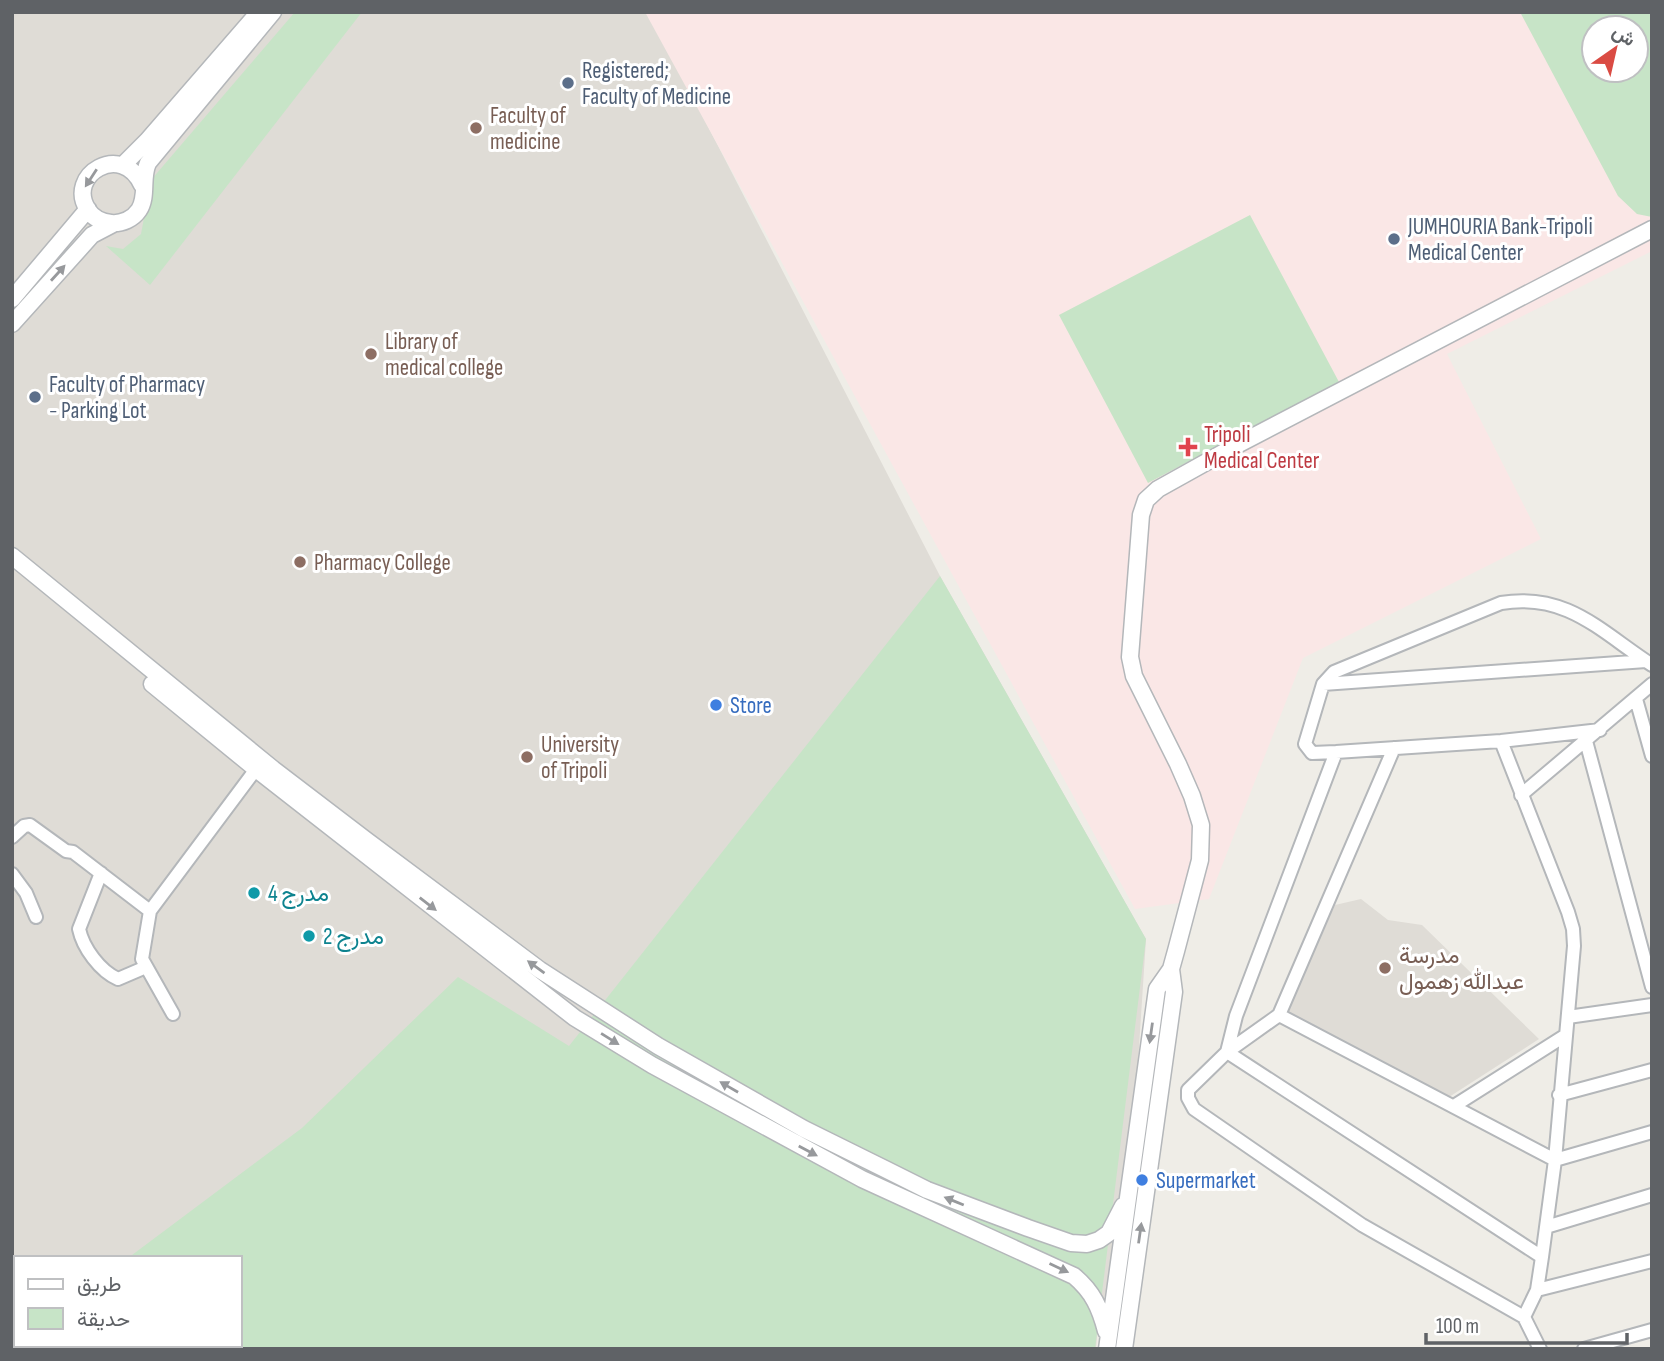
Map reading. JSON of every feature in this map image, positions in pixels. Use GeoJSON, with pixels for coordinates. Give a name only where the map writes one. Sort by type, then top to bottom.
{"type":"FeatureCollection","features":[{"type":"Feature","properties":{"kind":"street"},"geometry":{"type":"LineString","coordinates":[[123,165],[148,142],[259,12]]}},
{"type":"Feature","properties":{"kind":"street"},"geometry":{"type":"LineString","coordinates":[[12,324],[92,235],[127,220],[138,212],[143,199],[143,173],[148,163],[274,12]]}},
{"type":"Feature","properties":{"kind":"street"},"geometry":{"type":"LineString","coordinates":[[113,224],[94,217],[88,209],[83,191],[90,174],[105,164],[123,165],[135,173],[142,185]]}},
{"type":"Feature","properties":{"kind":"street"},"geometry":{"type":"LineString","coordinates":[[12,299],[88,209]]}},
{"type":"Feature","properties":{"kind":"street"},"geometry":{"type":"LineString","coordinates":[[1108,1345],[1157,989],[1171,970],[1200,860],[1201,825],[1192,796],[1134,676],[1130,657],[1141,515],[1146,500],[1158,489],[1237,444],[1652,229]]}},
{"type":"Feature","properties":{"kind":"street"},"geometry":{"type":"LineString","coordinates":[[12,556],[272,769],[587,1002],[658,1046],[804,1129],[927,1190],[1071,1243],[1087,1244],[1109,1233],[1130,1188]]}},
{"type":"Feature","properties":{"kind":"street"},"geometry":{"type":"LineString","coordinates":[[12,569],[256,769],[575,1018],[652,1065],[862,1179],[1061,1269],[1084,1284],[1094,1296],[1101,1312],[1108,1345]]}},
{"type":"Feature","properties":{"kind":"street"},"geometry":{"type":"LineString","coordinates":[[1600,730],[1501,741],[1336,752],[1312,753],[1305,744],[1323,684],[1334,672],[1502,603],[1522,600],[1545,603],[1571,611],[1649,663]]}},
{"type":"Feature","properties":{"kind":"street"},"geometry":{"type":"LineString","coordinates":[[1323,684],[1649,663]]}},
{"type":"Feature","properties":{"kind":"street"},"geometry":{"type":"LineString","coordinates":[[1521,795],[1652,684]]}},
{"type":"Feature","properties":{"kind":"street"},"geometry":{"type":"LineString","coordinates":[[1636,699],[1652,757]]}},
{"type":"Feature","properties":{"kind":"street"},"geometry":{"type":"LineString","coordinates":[[1501,741],[1573,929],[1555,1160],[1536,1290],[1524,1317]]}},
{"type":"Feature","properties":{"kind":"street"},"geometry":{"type":"LineString","coordinates":[[1586,741],[1652,987]]}},
{"type":"Feature","properties":{"kind":"street"},"geometry":{"type":"LineString","coordinates":[[1394,748],[1279,1015],[1227,1052],[1188,1090],[1188,1098],[1194,1109],[1362,1225],[1524,1317],[1540,1349]]}},
{"type":"Feature","properties":{"kind":"street"},"geometry":{"type":"LineString","coordinates":[[1227,1052],[1236,1016],[1336,752]]}},
{"type":"Feature","properties":{"kind":"street"},"geometry":{"type":"LineString","coordinates":[[173,1014],[142,959],[150,911],[256,769]]}},
{"type":"Feature","properties":{"kind":"street"},"geometry":{"type":"LineString","coordinates":[[12,837],[24,826],[30,825],[66,851],[74,852],[150,911]]}},
{"type":"Feature","properties":{"kind":"street"},"geometry":{"type":"LineString","coordinates":[[101,873],[79,929],[81,938],[108,975],[118,979],[146,967]]}},
{"type":"Feature","properties":{"kind":"street"},"geometry":{"type":"LineString","coordinates":[[12,874],[26,893],[36,917]]}},
{"type":"Feature","properties":{"kind":"street"},"geometry":{"type":"LineString","coordinates":[[1124,1349],[1174,992],[1171,970]]}},
{"type":"Feature","properties":{"kind":"street"},"geometry":{"type":"LineString","coordinates":[[575,1018],[587,1002]]}},
{"type":"Feature","properties":{"kind":"street"},"geometry":{"type":"LineString","coordinates":[[1568,1017],[1652,1005]]}},
{"type":"Feature","properties":{"kind":"street"},"geometry":{"type":"LineString","coordinates":[[1279,1015],[1555,1160],[1652,1132]]}},
{"type":"Feature","properties":{"kind":"street"},"geometry":{"type":"LineString","coordinates":[[1454,1106],[1566,1035]]}},
{"type":"Feature","properties":{"kind":"street"},"geometry":{"type":"LineString","coordinates":[[1227,1052],[1542,1257]]}},
{"type":"Feature","properties":{"kind":"street"},"geometry":{"type":"LineString","coordinates":[[1559,1095],[1652,1070]]}},
{"type":"Feature","properties":{"kind":"street"},"geometry":{"type":"LineString","coordinates":[[1546,1227],[1652,1195]]}},
{"type":"Feature","properties":{"kind":"street"},"geometry":{"type":"LineString","coordinates":[[981,1232],[989,1215]]}},
{"type":"Feature","properties":{"kind":"street"},"geometry":{"type":"LineString","coordinates":[[1020,1251],[1028,1228]]}},
{"type":"Feature","properties":{"kind":"street"},"geometry":{"type":"LineString","coordinates":[[1536,1290],[1652,1261]]}},
{"type":"Feature","properties":{"kind":"street"},"geometry":{"type":"LineString","coordinates":[[1584,1349],[1652,1330]]}},
{"type":"Feature","properties":{"kind":"shaded area","name":"University of Tripoli"},"geometry":{"type":"Polygon","coordinates":[[[12,12],[649,12],[940,576],[1146,939],[1130,1186],[1098,1326],[1096,1349],[12,1349],[12,12]]]}},
{"type":"Feature","properties":{"kind":"shaded area","name":"Tripoli Medical Center"},"geometry":{"type":"Polygon","coordinates":[[[645,12],[1652,12],[1652,251],[1447,354],[1541,539],[1303,658],[1209,899],[1135,909],[645,12]]]}},
{"type":"Feature","properties":{"kind":"shaded area","name":"مدرسة عبدالله زهمول"},"geometry":{"type":"Polygon","coordinates":[[[1361,899],[1388,920],[1422,925],[1539,1039],[1449,1097],[1282,1012],[1335,905],[1361,899]]]}},
{"type":"Feature","properties":{"kind":"green space"},"geometry":{"type":"Polygon","coordinates":[[[295,12],[362,12],[150,285],[106,246],[123,249],[141,234],[151,180],[295,12]]]}},
{"type":"Feature","properties":{"kind":"green space"},"geometry":{"type":"Polygon","coordinates":[[[1520,12],[1652,12],[1652,217],[1637,214],[1618,196],[1520,12]]]}},
{"type":"Feature","properties":{"kind":"green space"},"geometry":{"type":"Polygon","coordinates":[[[1250,215],[1339,382],[1148,483],[1059,315],[1250,215]]]}},
{"type":"Feature","properties":{"kind":"green space"},"geometry":{"type":"Polygon","coordinates":[[[940,576],[1146,939],[1095,1349],[12,1349],[14,1342],[14,1347],[242,1347],[242,1256],[131,1256],[302,1128],[458,977],[569,1046],[940,576]]]}},
{"type":"Feature","properties":{"kind":"place","name":"Registered; Faculty of Medicine"},"geometry":{"type":"Point","coordinates":[568,83]}},
{"type":"Feature","properties":{"kind":"place","name":"Faculty of medicine"},"geometry":{"type":"Point","coordinates":[476,128]}},
{"type":"Feature","properties":{"kind":"place","name":"JUMHOURIA Bank-Tripoli Medical Center"},"geometry":{"type":"Point","coordinates":[1394,239]}},
{"type":"Feature","properties":{"kind":"place","name":"Library of medical college"},"geometry":{"type":"Point","coordinates":[371,354]}},
{"type":"Feature","properties":{"kind":"place","name":"Faculty of Pharmacy - Parking Lot"},"geometry":{"type":"Point","coordinates":[35,397]}},
{"type":"Feature","properties":{"kind":"place","name":"Tripoli Medical Center"},"geometry":{"type":"Point","coordinates":[1188,447]}},
{"type":"Feature","properties":{"kind":"place","name":"Pharmacy College"},"geometry":{"type":"Point","coordinates":[300,562]}},
{"type":"Feature","properties":{"kind":"place","name":"Store"},"geometry":{"type":"Point","coordinates":[716,705]}},
{"type":"Feature","properties":{"kind":"place","name":"University of Tripoli"},"geometry":{"type":"Point","coordinates":[527,757]}},
{"type":"Feature","properties":{"kind":"place","name":"مدرج 4"},"geometry":{"type":"Point","coordinates":[254,893]}},
{"type":"Feature","properties":{"kind":"place","name":"مدرج 2"},"geometry":{"type":"Point","coordinates":[309,936]}},
{"type":"Feature","properties":{"kind":"place","name":"مدرسة عبدالله زهمول"},"geometry":{"type":"Point","coordinates":[1385,968]}},
{"type":"Feature","properties":{"kind":"place","name":"Supermarket"},"geometry":{"type":"Point","coordinates":[1142,1180]}}]}
